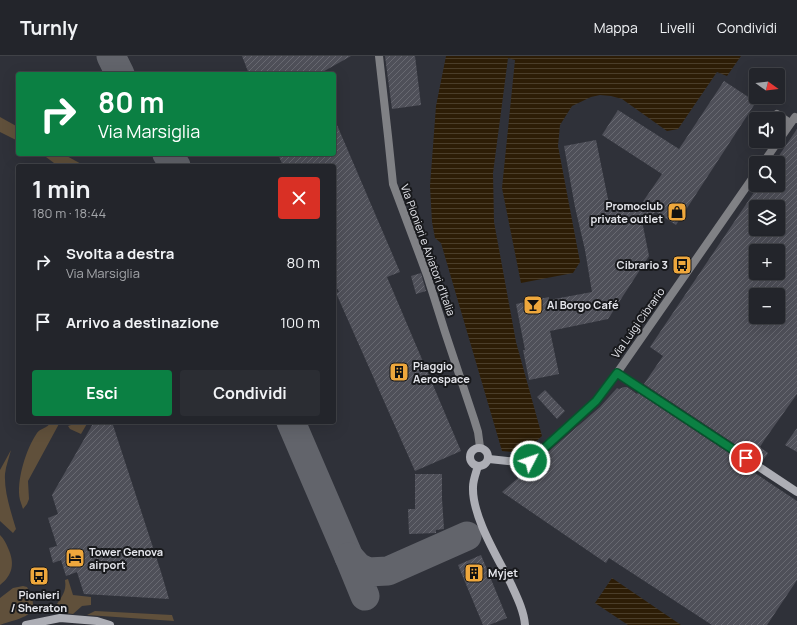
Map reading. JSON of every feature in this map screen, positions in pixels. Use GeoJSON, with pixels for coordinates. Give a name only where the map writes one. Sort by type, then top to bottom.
{"type":"FeatureCollection","features":[{"type":"Feature","properties":{"kind":"street","name":"Via Pionieri e Aviatori d'Italia"},"geometry":{"type":"LineString","coordinates":[[379,56],[393,184],[427,275],[474,419],[480,447],[488,452],[491,459]]}},
{"type":"Feature","properties":{"kind":"street"},"geometry":{"type":"LineString","coordinates":[[785,129],[794,121]]}},
{"type":"Feature","properties":{"kind":"street","name":"Via Luigi Cibrario"},"geometry":{"type":"LineString","coordinates":[[491,459],[526,463],[530,461],[596,401],[749,183]]}},
{"type":"Feature","properties":{"kind":"street"},"geometry":{"type":"LineString","coordinates":[[617,373],[797,492]]}},
{"type":"Feature","properties":{"kind":"street"},"geometry":{"type":"LineString","coordinates":[[480,447],[472,450],[470,454],[471,462],[478,466],[485,465],[491,459]]}},
{"type":"Feature","properties":{"kind":"street"},"geometry":{"type":"LineString","coordinates":[[478,466],[473,486],[475,506],[488,537],[519,600],[525,625]]}},
{"type":"Feature","properties":{"kind":"street"},"geometry":{"type":"LineString","coordinates":[[26,625],[60,618],[97,621],[110,625]]}},
{"type":"Feature","properties":{"kind":"shaded area"},"geometry":{"type":"Polygon","coordinates":[[[446,56],[741,56],[727,76],[717,72],[678,129],[667,131],[622,99],[611,96],[600,95],[591,97],[572,106],[560,125],[558,146],[580,262],[573,273],[521,283],[502,188],[515,60],[508,58],[493,173],[494,222],[516,342],[542,436],[523,453],[502,451],[441,243],[435,238],[432,222],[430,186],[436,106],[446,56]]]}},
{"type":"Feature","properties":{"kind":"shaded area"},"geometry":{"type":"Polygon","coordinates":[[[0,117],[16,126],[16,140],[0,132],[0,117]]]}},
{"type":"Feature","properties":{"kind":"shaded area"},"geometry":{"type":"Polygon","coordinates":[[[45,156],[67,156],[81,164],[55,164],[45,156]]]}},
{"type":"Feature","properties":{"kind":"shaded area"},"geometry":{"type":"Polygon","coordinates":[[[50,424],[59,424],[28,481],[29,499],[23,509],[20,500],[19,484],[23,465],[29,448],[37,433],[50,424]]]}},
{"type":"Feature","properties":{"kind":"shaded area"},"geometry":{"type":"Polygon","coordinates":[[[74,424],[87,424],[81,434],[70,429],[68,426],[74,424]]]}},
{"type":"Feature","properties":{"kind":"shaded area"},"geometry":{"type":"Polygon","coordinates":[[[11,450],[5,471],[5,481],[8,502],[16,529],[13,533],[0,521],[0,470],[11,450]]]}},
{"type":"Feature","properties":{"kind":"shaded area"},"geometry":{"type":"Polygon","coordinates":[[[0,535],[10,553],[12,568],[8,577],[0,585],[0,535]]]}},
{"type":"Feature","properties":{"kind":"shaded area"},"geometry":{"type":"Polygon","coordinates":[[[612,578],[681,625],[628,625],[595,603],[612,578]]]}},
{"type":"Feature","properties":{"kind":"shaded area"},"geometry":{"type":"Polygon","coordinates":[[[68,579],[73,595],[91,597],[91,605],[82,606],[73,614],[58,612],[55,607],[64,591],[65,580],[68,579]]]}},
{"type":"Feature","properties":{"kind":"shaded area"},"geometry":{"type":"Polygon","coordinates":[[[23,586],[27,587],[32,597],[32,610],[23,617],[0,625],[0,598],[13,588],[23,586]]]}},
{"type":"Feature","properties":{"kind":"shaded area"},"geometry":{"type":"Polygon","coordinates":[[[95,611],[172,615],[174,621],[87,615],[95,611]]]}},
{"type":"Feature","properties":{"kind":"building"},"geometry":{"type":"Polygon","coordinates":[[[242,56],[351,56],[323,72],[248,72],[242,56]]]}},
{"type":"Feature","properties":{"kind":"building"},"geometry":{"type":"Polygon","coordinates":[[[385,56],[415,56],[421,105],[392,109],[385,56]]]}},
{"type":"Feature","properties":{"kind":"building"},"geometry":{"type":"Polygon","coordinates":[[[724,81],[749,97],[749,104],[755,104],[676,225],[656,212],[642,221],[649,256],[608,319],[550,331],[559,374],[529,380],[516,304],[549,297],[549,300],[592,292],[564,146],[596,140],[610,209],[642,203],[662,174],[602,135],[618,110],[679,149],[724,81]]]}},
{"type":"Feature","properties":{"kind":"building","name":"Piaggio Aerospace"},"geometry":{"type":"Polygon","coordinates":[[[336,123],[400,272],[387,277],[461,451],[415,471],[336,293],[339,292],[336,286],[336,164],[282,164],[279,156],[336,156],[336,123]]]}},
{"type":"Feature","properties":{"kind":"building"},"geometry":{"type":"Polygon","coordinates":[[[797,129],[797,394],[760,447],[768,453],[762,462],[644,384],[663,356],[650,347],[754,192],[785,192],[785,156],[779,156],[797,129]]]}},
{"type":"Feature","properties":{"kind":"building"},"geometry":{"type":"Polygon","coordinates":[[[421,273],[426,291],[416,294],[411,276],[421,273]]]}},
{"type":"Feature","properties":{"kind":"building"},"geometry":{"type":"Polygon","coordinates":[[[627,387],[637,394],[638,393],[756,471],[755,473],[797,501],[797,580],[767,625],[712,625],[609,558],[606,563],[502,492],[600,407],[617,388],[619,389],[627,387]]]}},
{"type":"Feature","properties":{"kind":"building"},"geometry":{"type":"Polygon","coordinates":[[[545,390],[565,411],[557,419],[537,397],[545,390]]]}},
{"type":"Feature","properties":{"kind":"building"},"geometry":{"type":"Polygon","coordinates":[[[93,424],[113,424],[169,599],[84,594],[77,572],[66,576],[61,560],[53,563],[49,548],[57,546],[48,518],[58,514],[52,495],[93,424]]]}},
{"type":"Feature","properties":{"kind":"building"},"geometry":{"type":"Polygon","coordinates":[[[797,428],[797,452],[785,445],[797,428]]]}},
{"type":"Feature","properties":{"kind":"building"},"geometry":{"type":"Polygon","coordinates":[[[415,474],[442,474],[444,529],[436,530],[436,533],[409,534],[408,509],[415,509],[415,474]]]}},
{"type":"Feature","properties":{"kind":"building"},"geometry":{"type":"Polygon","coordinates":[[[481,555],[507,618],[489,625],[483,625],[458,565],[481,555]]]}},
{"type":"Feature","properties":{"kind":"taxiway"},"geometry":{"type":"LineString","coordinates":[[111,56],[119,72]]}},
{"type":"Feature","properties":{"kind":"taxiway"},"geometry":{"type":"LineString","coordinates":[[168,156],[174,164]]}},
{"type":"Feature","properties":{"kind":"taxiway"},"geometry":{"type":"LineString","coordinates":[[292,424],[349,557]]}},
{"type":"Feature","properties":{"kind":"taxiway"},"geometry":{"type":"LineString","coordinates":[[365,596],[349,557],[358,567],[368,572],[388,571],[467,536]]}},
{"type":"Feature","properties":{"kind":"place","name":"Promoclub private outlet"},"geometry":{"type":"Point","coordinates":[677,212]}},
{"type":"Feature","properties":{"kind":"place","name":"Cibrario 3"},"geometry":{"type":"Point","coordinates":[682,265]}},
{"type":"Feature","properties":{"kind":"place","name":"Al Borgo Café"},"geometry":{"type":"Point","coordinates":[533,305]}},
{"type":"Feature","properties":{"kind":"place","name":"Piaggio Aerospace"},"geometry":{"type":"Point","coordinates":[399,372]}},
{"type":"Feature","properties":{"kind":"place","name":"Tower Genova airport"},"geometry":{"type":"Point","coordinates":[75,558]}},
{"type":"Feature","properties":{"kind":"place","name":"Myjet"},"geometry":{"type":"Point","coordinates":[474,573]}},
{"type":"Feature","properties":{"kind":"place","name":"Pionieri / Sheraton"},"geometry":{"type":"Point","coordinates":[39,576]}},
{"type":"Feature","properties":{"kind":"route"},"geometry":{"type":"LineString","coordinates":[[530,461],[596,401],[617,373],[746,458]]}}]}
